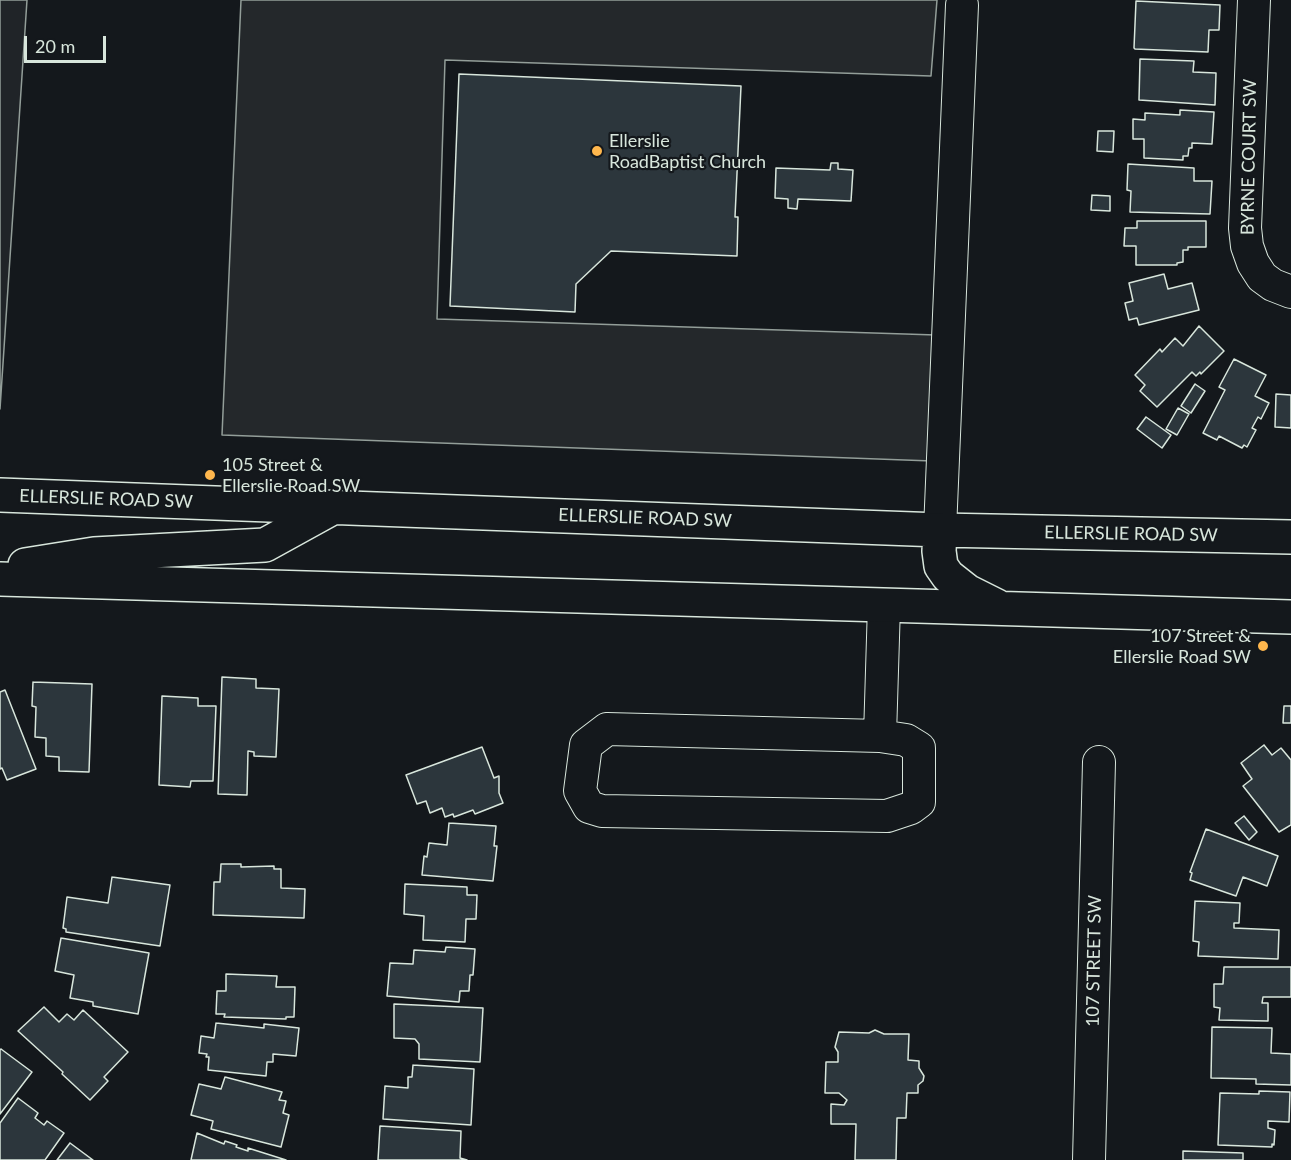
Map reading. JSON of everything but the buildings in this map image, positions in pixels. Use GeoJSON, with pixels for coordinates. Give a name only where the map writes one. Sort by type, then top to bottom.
{"type":"FeatureCollection","features":[{"type":"Feature","properties":{"kind":"main road","name":"ELLERSLIE ROAD SW"},"geometry":{"type":"LineString","coordinates":[[0,495],[940,530],[1291,537]]}},
{"type":"Feature","properties":{"kind":"main road"},"geometry":{"type":"LineString","coordinates":[[0,569],[94,554],[265,545],[334,507]]}},
{"type":"Feature","properties":{"kind":"main road"},"geometry":{"type":"LineString","coordinates":[[940,530],[941,566],[948,576],[967,591],[1003,609]]}},
{"type":"Feature","properties":{"kind":"main road"},"geometry":{"type":"LineString","coordinates":[[0,579],[1291,617]]}},
{"type":"Feature","properties":{"kind":"street","name":"BYRNE COURT SW"},"geometry":{"type":"LineString","coordinates":[[1254,0],[1245,228],[1247,246],[1253,263],[1262,277],[1291,292]]}},
{"type":"Feature","properties":{"kind":"street"},"geometry":{"type":"LineString","coordinates":[[940,530],[962,5]]}},
{"type":"Feature","properties":{"kind":"street"},"geometry":{"type":"LineString","coordinates":[[880,736],[884,605]]}},
{"type":"Feature","properties":{"kind":"street"},"geometry":{"type":"LineString","coordinates":[[607,729],[880,736],[906,740],[920,748],[919,802],[911,808],[886,816],[602,810],[589,807],[580,790],[585,746],[607,729]]}},
{"type":"Feature","properties":{"kind":"street","name":"107 STREET SW"},"geometry":{"type":"LineString","coordinates":[[1089,1160],[1099,762]]}},
{"type":"Feature","properties":{"kind":"shaded area"},"geometry":{"type":"Polygon","coordinates":[[[0,0],[27,0],[0,409],[0,0]]]}},
{"type":"Feature","properties":{"kind":"shaded area"},"geometry":{"type":"Polygon","coordinates":[[[241,0],[937,0],[931,76],[445,60],[437,319],[936,335],[932,461],[222,435],[241,0]]]}},
{"type":"Feature","properties":{"kind":"place","name":"Ellerslie RoadBaptist Church"},"geometry":{"type":"Point","coordinates":[597,151]}},
{"type":"Feature","properties":{"kind":"place","name":"105 Street & Ellerslie Road SW"},"geometry":{"type":"Point","coordinates":[210,475]}},
{"type":"Feature","properties":{"kind":"place","name":"107 Street & Ellerslie Road SW"},"geometry":{"type":"Point","coordinates":[1263,646]}}]}
